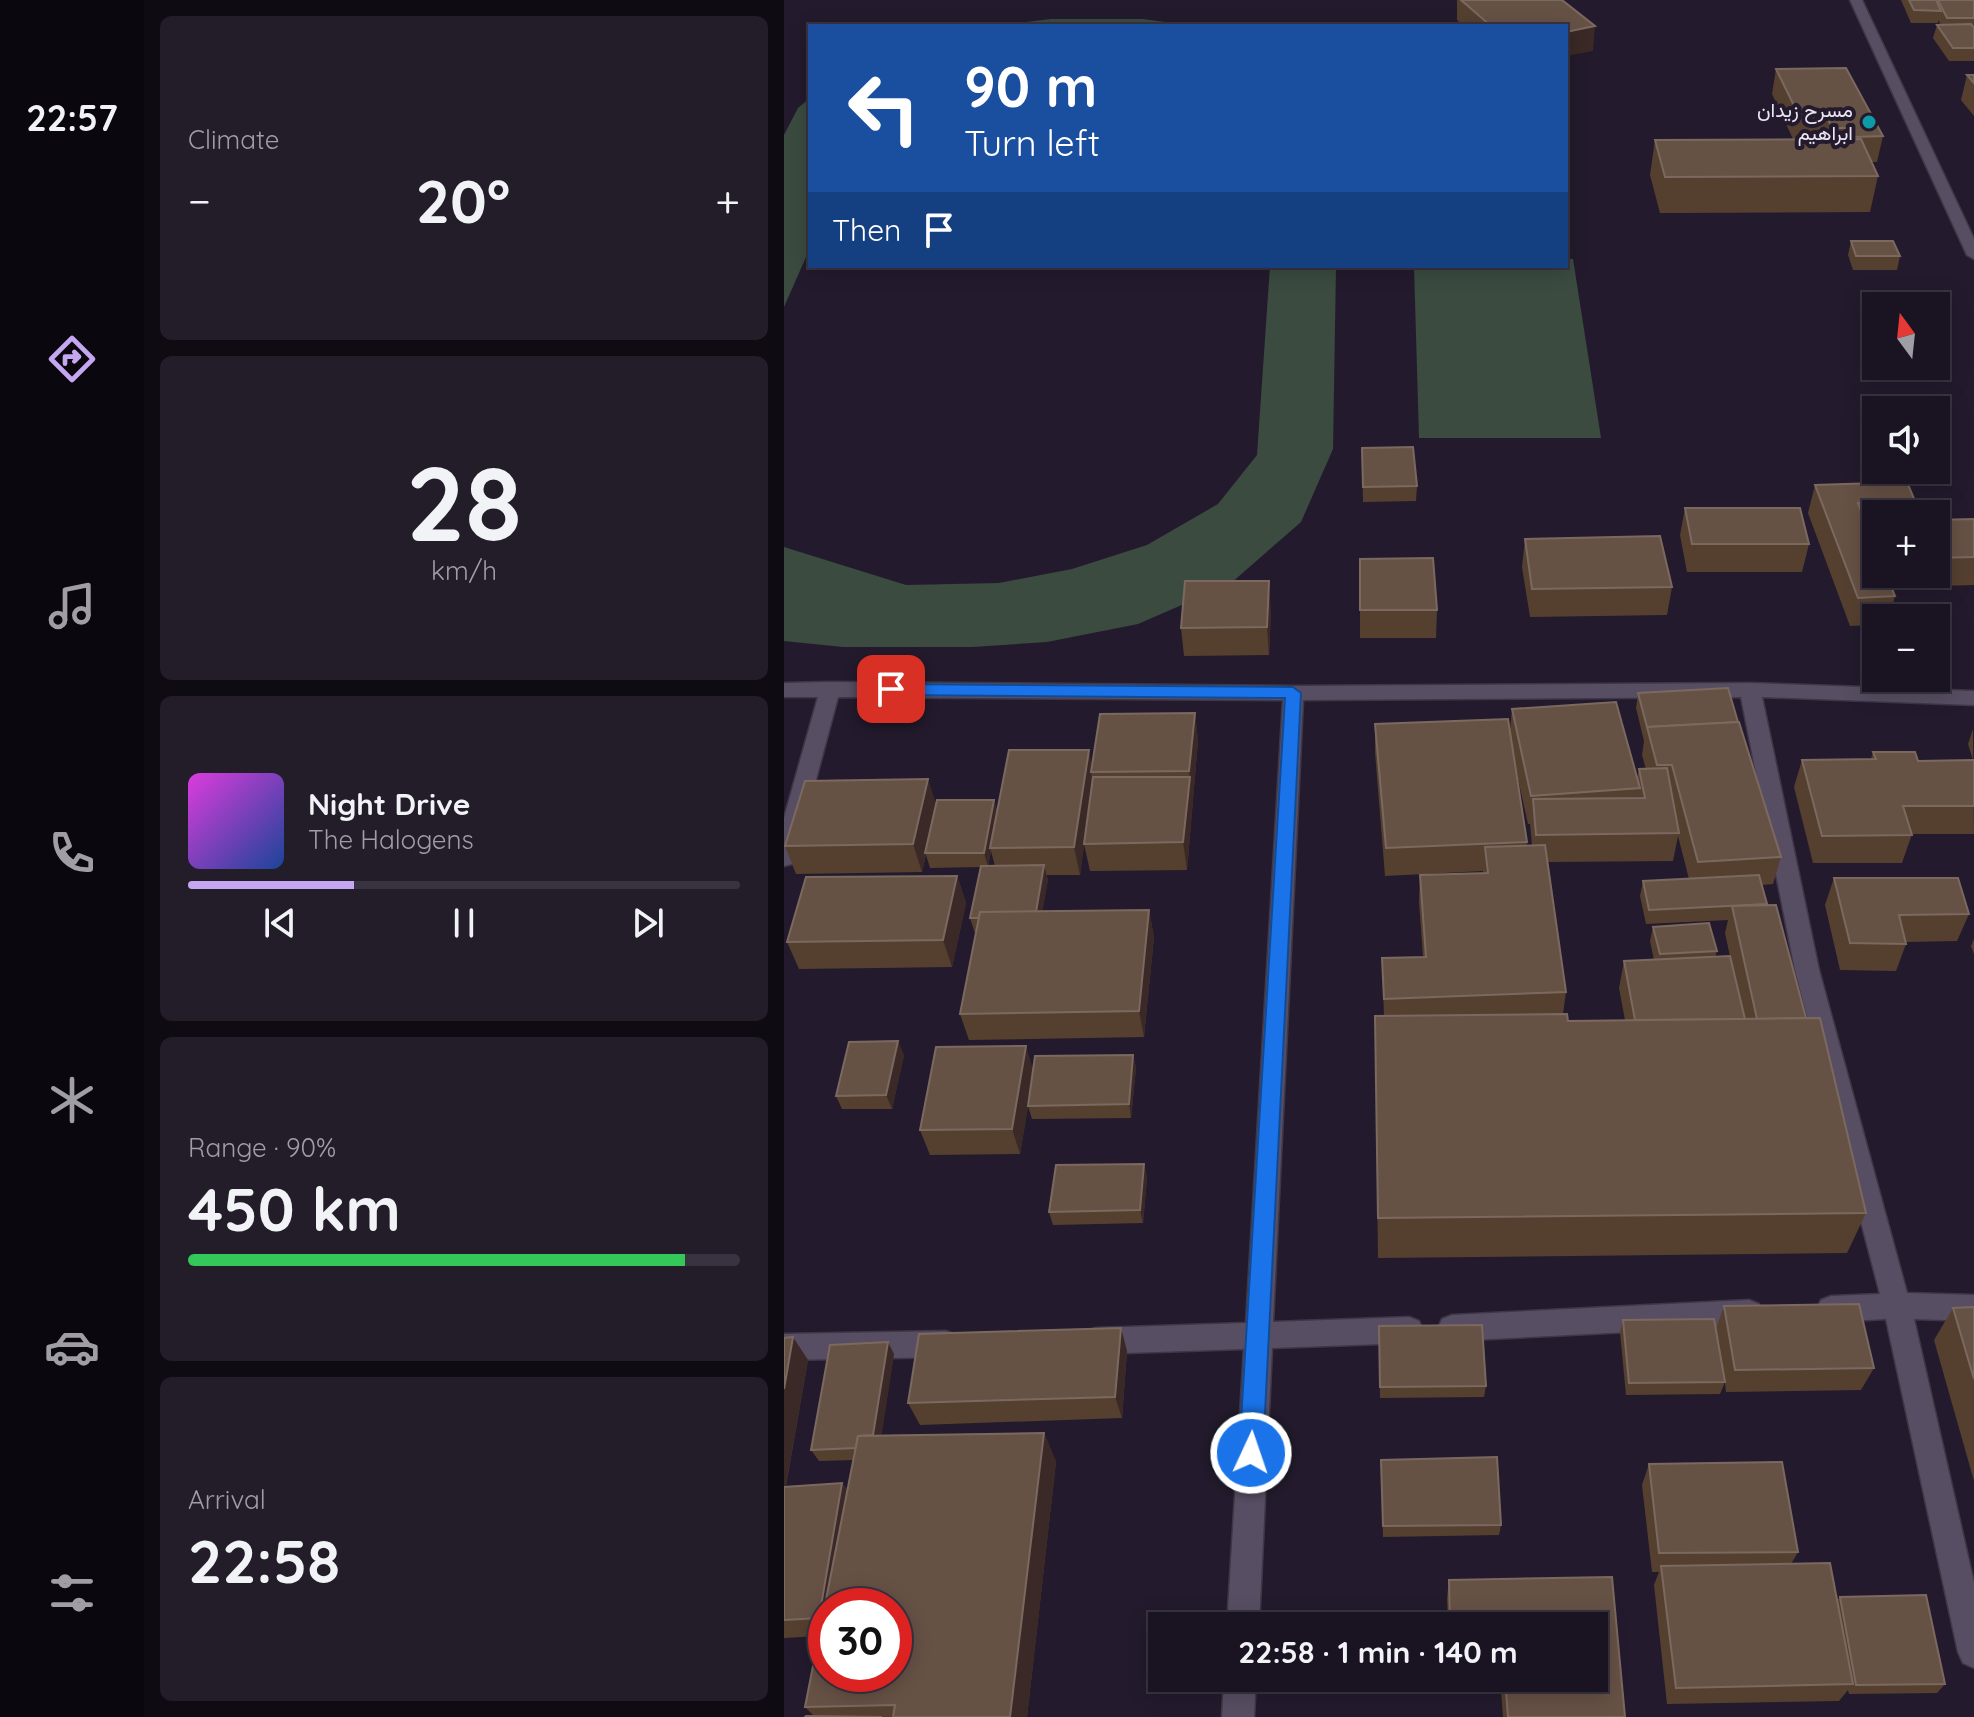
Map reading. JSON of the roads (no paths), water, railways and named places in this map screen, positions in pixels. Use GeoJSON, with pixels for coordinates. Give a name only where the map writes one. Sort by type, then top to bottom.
{"type":"FeatureCollection","features":[{"type":"Feature","properties":{"kind":"street"},"geometry":{"type":"LineString","coordinates":[[1856,0],[1974,255]]}},
{"type":"Feature","properties":{"kind":"street"},"geometry":{"type":"LineString","coordinates":[[784,858],[830,689]]}},
{"type":"Feature","properties":{"kind":"street"},"geometry":{"type":"LineString","coordinates":[[784,690],[1293,693],[1750,690],[1974,698]]}},
{"type":"Feature","properties":{"kind":"street"},"geometry":{"type":"LineString","coordinates":[[1750,690],[1807,970],[1897,1306],[1974,1652]]}},
{"type":"Feature","properties":{"kind":"street"},"geometry":{"type":"LineString","coordinates":[[1244,1612],[1293,693]]}},
{"type":"Feature","properties":{"kind":"street"},"geometry":{"type":"LineString","coordinates":[[1803,1311],[1897,1306],[1974,1308]]}},
{"type":"Feature","properties":{"kind":"street"},"geometry":{"type":"LineString","coordinates":[[1067,1342],[1256,1338],[1772,1312]]}},
{"type":"Feature","properties":{"kind":"street"},"geometry":{"type":"LineString","coordinates":[[784,1347],[973,1343]]}},
{"type":"Feature","properties":{"kind":"street"},"geometry":{"type":"LineString","coordinates":[[1238,1717],[1239,1692]]}},
{"type":"Feature","properties":{"kind":"place","name":"مسرح زيدان ابراهيم"},"geometry":{"type":"Point","coordinates":[1869,122]}}]}
